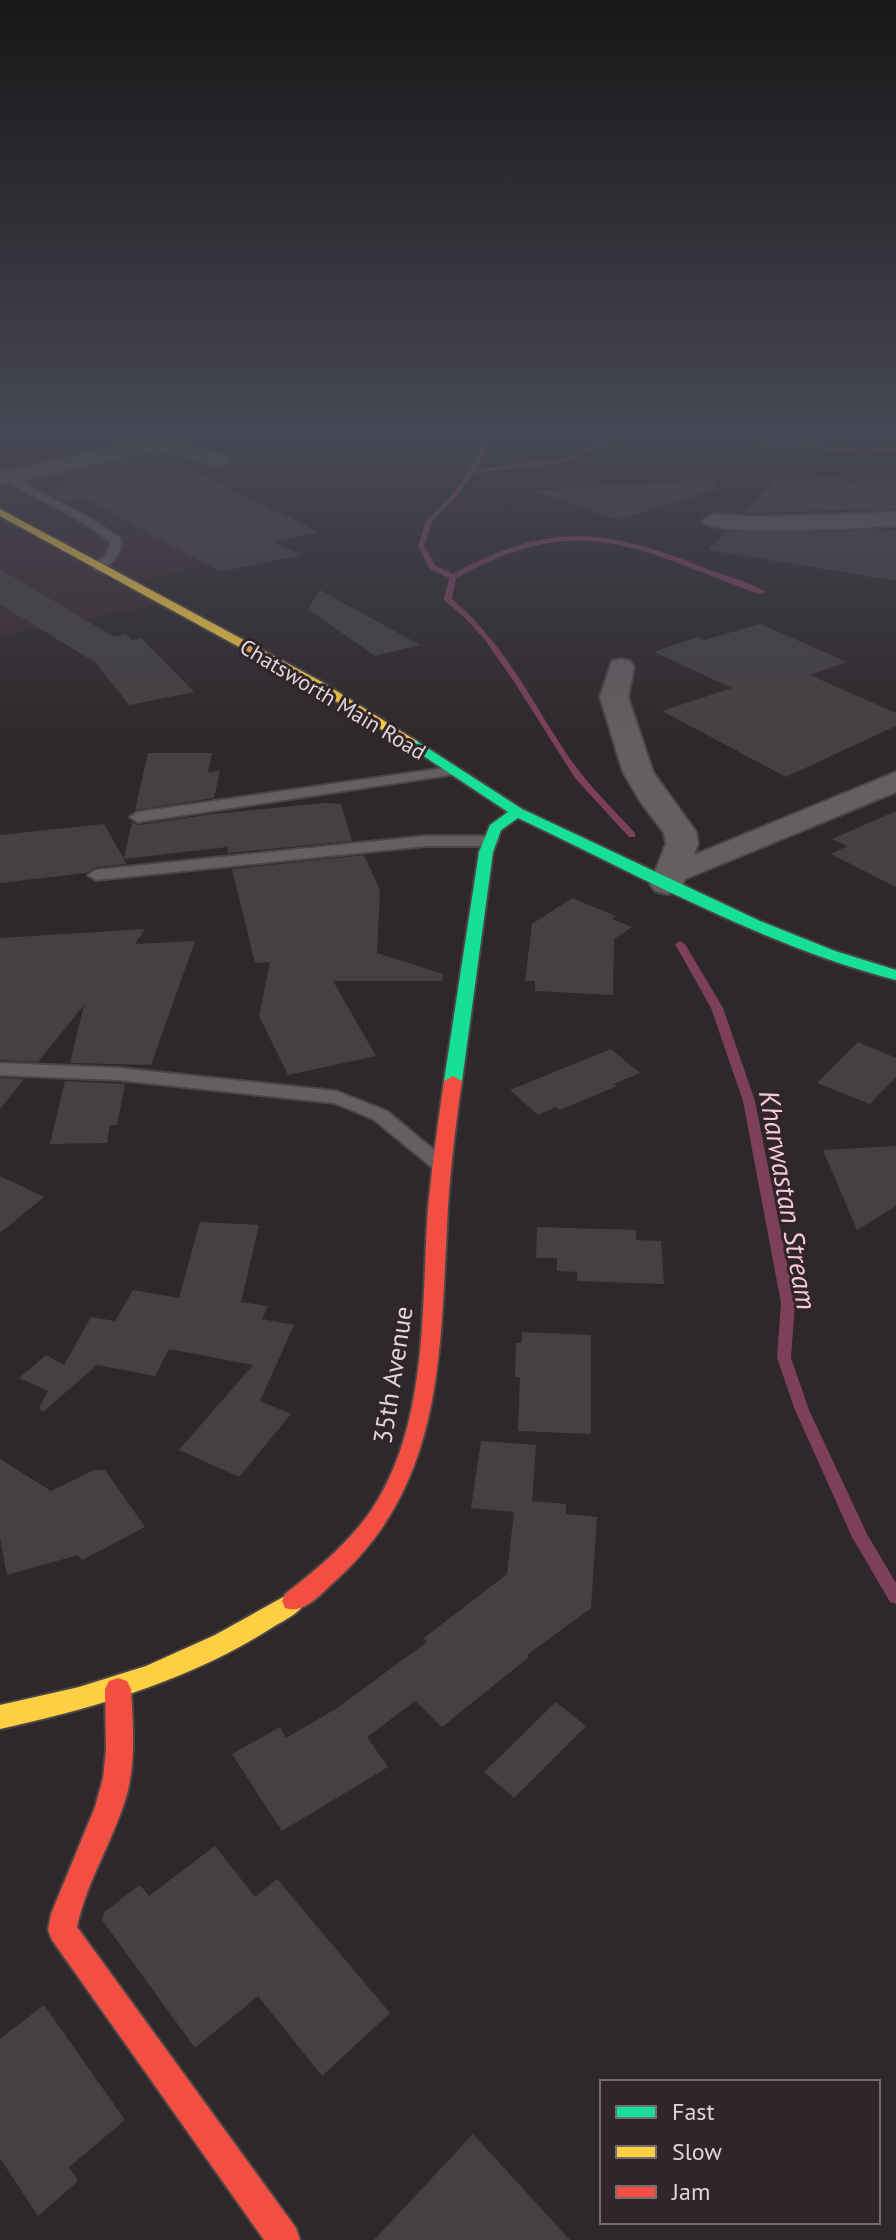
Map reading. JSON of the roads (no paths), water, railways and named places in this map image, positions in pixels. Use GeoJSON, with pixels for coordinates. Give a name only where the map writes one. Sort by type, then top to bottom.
{"type":"FeatureCollection","features":[{"type":"Feature","properties":{"kind":"street","name":"Chatsworth Main Road"},"geometry":{"type":"LineString","coordinates":[[40,535],[318,685],[396,731],[451,771],[517,812],[669,878],[829,954],[896,975]]}},
{"type":"Feature","properties":{"kind":"street"},"geometry":{"type":"LineString","coordinates":[[621,667],[614,697],[638,772],[655,801],[680,832],[682,844],[669,878]]}},
{"type":"Feature","properties":{"kind":"street"},"geometry":{"type":"LineString","coordinates":[[669,878],[896,781]]}},
{"type":"Feature","properties":{"kind":"street"},"geometry":{"type":"LineString","coordinates":[[490,841],[492,832],[500,823],[517,812]]}},
{"type":"Feature","properties":{"kind":"street","name":"35th Avenue"},"geometry":{"type":"LineString","coordinates":[[0,1717],[57,1706],[118,1689],[185,1664],[250,1629],[303,1594],[350,1551],[371,1529],[390,1500],[408,1455],[419,1413],[442,1165],[490,841]]}},
{"type":"Feature","properties":{"kind":"street"},"geometry":{"type":"LineString","coordinates":[[118,1689],[120,1732],[115,1782],[109,1807],[73,1879],[62,1930],[284,2240]]}},
{"type":"Feature","properties":{"kind":"lane"},"geometry":{"type":"LineString","coordinates":[[98,567],[112,556],[117,541],[107,535]]}},
{"type":"Feature","properties":{"kind":"lane"},"geometry":{"type":"LineString","coordinates":[[138,817],[451,771]]}},
{"type":"Feature","properties":{"kind":"lane"},"geometry":{"type":"LineString","coordinates":[[96,875],[426,841],[490,841]]}},
{"type":"Feature","properties":{"kind":"lane"},"geometry":{"type":"LineString","coordinates":[[0,1069],[119,1074],[336,1097],[361,1103],[382,1114],[442,1165]]}},
{"type":"Feature","properties":{"kind":"waterway"},"geometry":{"type":"LineString","coordinates":[[425,535],[421,546],[433,567],[453,577]]}},
{"type":"Feature","properties":{"kind":"waterway","name":"Kharwastan Stream"},"geometry":{"type":"LineString","coordinates":[[453,577],[490,558],[529,545],[549,540],[590,538],[628,543],[762,592]]}},
{"type":"Feature","properties":{"kind":"waterway","name":"Kharwastan Stream"},"geometry":{"type":"LineString","coordinates":[[453,577],[448,600],[488,638],[578,776],[632,835]]}},
{"type":"Feature","properties":{"kind":"waterway","name":"Kharwastan Stream"},"geometry":{"type":"LineString","coordinates":[[680,944],[717,1008],[749,1101],[788,1303],[784,1358],[802,1410],[860,1537],[896,1597]]}}]}
